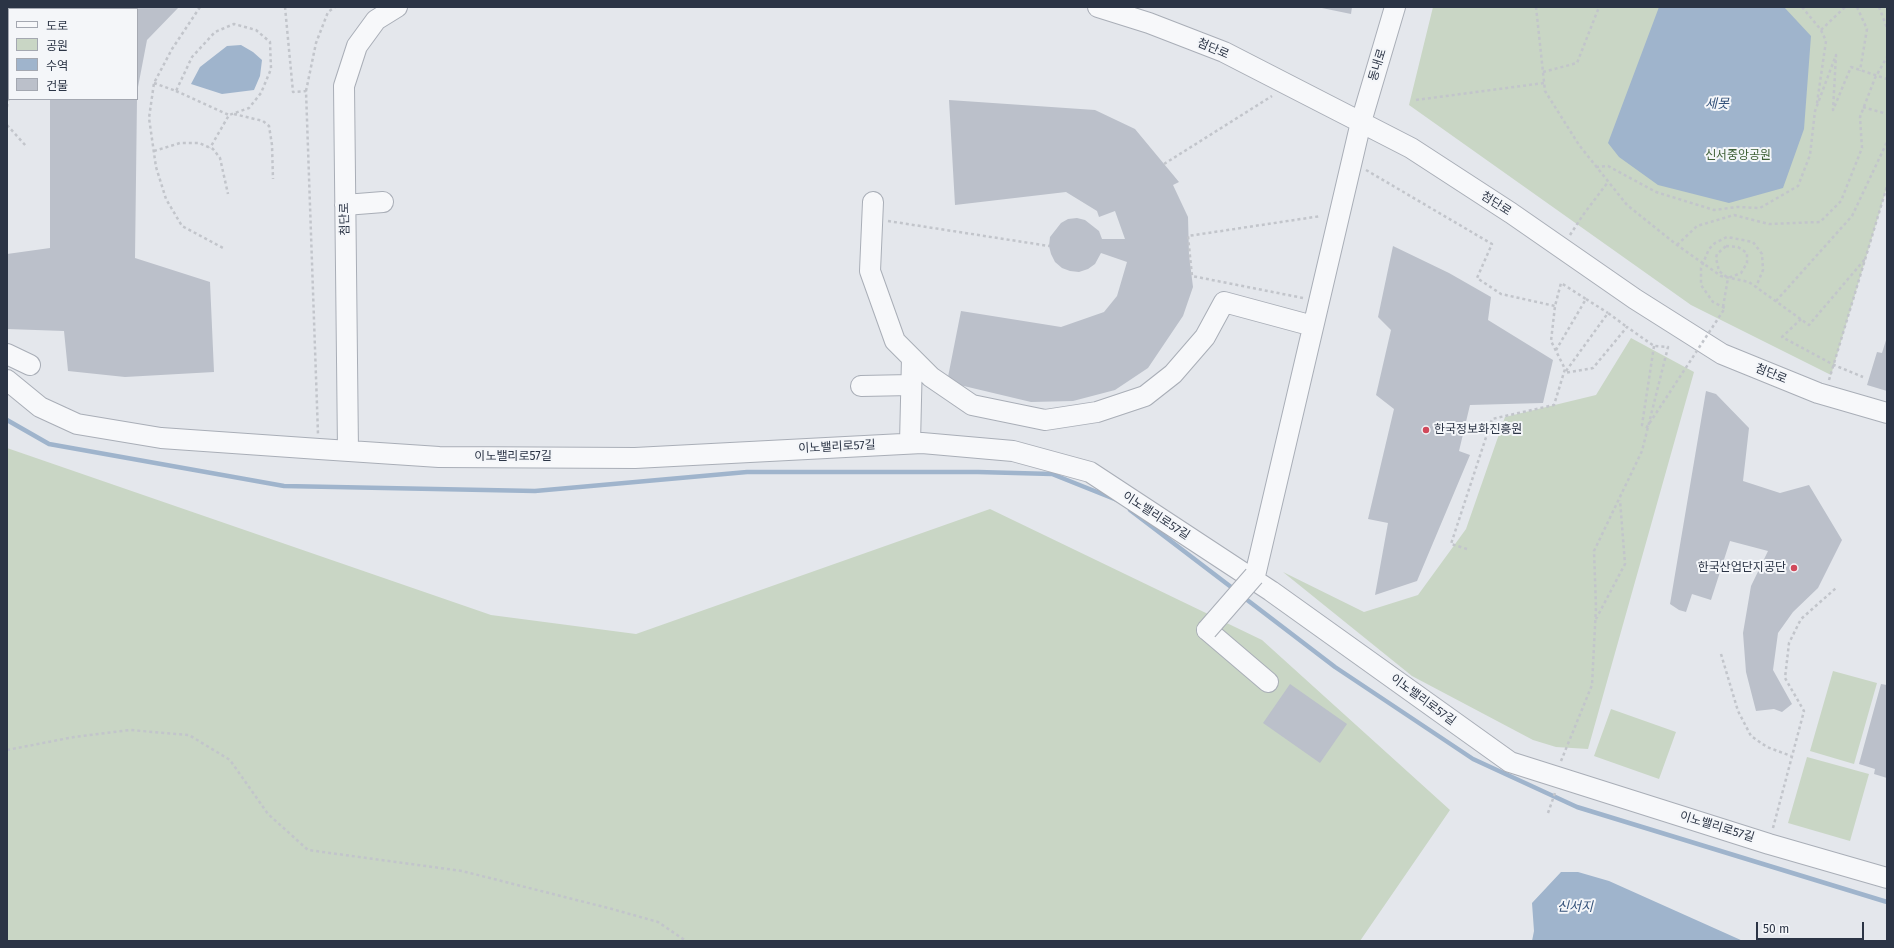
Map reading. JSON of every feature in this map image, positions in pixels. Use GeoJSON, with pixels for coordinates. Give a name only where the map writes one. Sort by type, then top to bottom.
{"type":"FeatureCollection","features":[{"type":"Feature","properties":{"kind":"street","name":"첨단로"},"geometry":{"type":"LineString","coordinates":[[348,451],[344,86],[357,46],[376,20],[397,7]]}},
{"type":"Feature","properties":{"kind":"street","name":"첨단로"},"geometry":{"type":"LineString","coordinates":[[1098,7],[1149,23],[1224,52],[1411,148],[1635,299],[1722,354],[1825,395],[1887,413]]}},
{"type":"Feature","properties":{"kind":"street","name":"동내로"},"geometry":{"type":"LineString","coordinates":[[1254,578],[1361,122],[1395,7]]}},
{"type":"Feature","properties":{"kind":"street"},"geometry":{"type":"LineString","coordinates":[[345,205],[383,202]]}},
{"type":"Feature","properties":{"kind":"street"},"geometry":{"type":"LineString","coordinates":[[872,210],[870,271],[895,341],[931,377],[972,406],[1045,420],[1097,412],[1145,396],[1173,374],[1205,337],[1224,302],[1313,326]]}},
{"type":"Feature","properties":{"kind":"street"},"geometry":{"type":"LineString","coordinates":[[7,354],[30,365]]}},
{"type":"Feature","properties":{"kind":"street"},"geometry":{"type":"LineString","coordinates":[[910,443],[912,358]]}},
{"type":"Feature","properties":{"kind":"street","name":"이노밸리로57길"},"geometry":{"type":"LineString","coordinates":[[7,380],[40,407],[77,424],[161,438],[439,457],[635,458],[910,443],[1013,451],[1090,472],[1254,578],[1510,762],[1769,844],[1887,878]]}},
{"type":"Feature","properties":{"kind":"street"},"geometry":{"type":"LineString","coordinates":[[861,386],[911,385]]}},
{"type":"Feature","properties":{"kind":"street"},"geometry":{"type":"LineString","coordinates":[[1254,578],[1207,630],[1268,682]]}},
{"type":"Feature","properties":{"kind":"path"},"geometry":{"type":"LineString","coordinates":[[200,7],[172,49],[154,83],[149,118],[156,167],[166,199],[182,226],[225,249]]}},
{"type":"Feature","properties":{"kind":"path"},"geometry":{"type":"LineString","coordinates":[[285,7],[293,92],[306,91]]}},
{"type":"Feature","properties":{"kind":"path"},"geometry":{"type":"LineString","coordinates":[[319,449],[306,91],[316,43],[328,12],[335,7]]}},
{"type":"Feature","properties":{"kind":"path"},"geometry":{"type":"LineString","coordinates":[[1536,7],[1545,91],[1575,139],[1627,205],[1677,245],[1721,276],[1750,282],[1809,325],[1865,259]]}},
{"type":"Feature","properties":{"kind":"path"},"geometry":{"type":"LineString","coordinates":[[1543,72],[1577,63],[1599,7]]}},
{"type":"Feature","properties":{"kind":"path"},"geometry":{"type":"LineString","coordinates":[[1596,167],[1608,166],[1656,192],[1714,210],[1737,207],[1760,208],[1798,186],[1810,155],[1826,41],[1821,30],[1805,7]]}},
{"type":"Feature","properties":{"kind":"path"},"geometry":{"type":"LineString","coordinates":[[1821,30],[1845,7]]}},
{"type":"Feature","properties":{"kind":"path"},"geometry":{"type":"LineString","coordinates":[[1857,7],[1866,29],[1860,71]]}},
{"type":"Feature","properties":{"kind":"path"},"geometry":{"type":"LineString","coordinates":[[1879,7],[1887,28]]}},
{"type":"Feature","properties":{"kind":"path"},"geometry":{"type":"LineString","coordinates":[[154,83],[176,91],[229,115],[233,114],[249,108],[260,93],[271,69],[270,42],[256,30],[234,24],[215,32],[192,57],[176,91]]}},
{"type":"Feature","properties":{"kind":"path"},"geometry":{"type":"LineString","coordinates":[[1815,114],[1836,54],[1833,110],[1851,67],[1887,79]]}},
{"type":"Feature","properties":{"kind":"path"},"geometry":{"type":"LineString","coordinates":[[1677,245],[1697,226],[1734,215],[1769,224],[1820,222],[1841,202],[1862,148],[1860,117],[1876,76],[1887,57]]}},
{"type":"Feature","properties":{"kind":"path"},"geometry":{"type":"LineString","coordinates":[[1416,100],[1544,84]]}},
{"type":"Feature","properties":{"kind":"path"},"geometry":{"type":"LineString","coordinates":[[1164,164],[1289,85]]}},
{"type":"Feature","properties":{"kind":"path"},"geometry":{"type":"LineString","coordinates":[[1863,108],[1887,114]]}},
{"type":"Feature","properties":{"kind":"path"},"geometry":{"type":"LineString","coordinates":[[233,114],[263,121],[269,126],[272,146],[273,179]]}},
{"type":"Feature","properties":{"kind":"path"},"geometry":{"type":"LineString","coordinates":[[210,148],[229,115]]}},
{"type":"Feature","properties":{"kind":"path"},"geometry":{"type":"LineString","coordinates":[[7,125],[26,146]]}},
{"type":"Feature","properties":{"kind":"path"},"geometry":{"type":"LineString","coordinates":[[1776,302],[1852,216],[1887,142]]}},
{"type":"Feature","properties":{"kind":"path"},"geometry":{"type":"LineString","coordinates":[[154,151],[180,143],[199,143],[210,148],[220,158],[228,194]]}},
{"type":"Feature","properties":{"kind":"path"},"geometry":{"type":"LineString","coordinates":[[1352,161],[1492,244],[1478,278],[1501,294],[1555,306]]}},
{"type":"Feature","properties":{"kind":"path"},"geometry":{"type":"LineString","coordinates":[[1562,249],[1583,215],[1608,182]]}},
{"type":"Feature","properties":{"kind":"path"},"geometry":{"type":"LineString","coordinates":[[1825,395],[1887,186]]}},
{"type":"Feature","properties":{"kind":"path"},"geometry":{"type":"LineString","coordinates":[[872,210],[1049,246]]}},
{"type":"Feature","properties":{"kind":"path"},"geometry":{"type":"LineString","coordinates":[[1319,302],[1192,276],[1188,236],[1340,213]]}},
{"type":"Feature","properties":{"kind":"path"},"geometry":{"type":"LineString","coordinates":[[1722,307],[1713,302],[1700,285],[1701,268],[1709,249],[1715,243],[1727,237],[1753,242],[1762,254],[1763,270],[1756,287]]}},
{"type":"Feature","properties":{"kind":"path"},"geometry":{"type":"LineString","coordinates":[[1726,246],[1738,247],[1747,253],[1747,263],[1741,273],[1728,278],[1719,271],[1716,258],[1717,254],[1726,246]]}},
{"type":"Feature","properties":{"kind":"path"},"geometry":{"type":"LineString","coordinates":[[1654,346],[1642,425],[1647,427],[1725,308],[1722,307],[1728,278]]}},
{"type":"Feature","properties":{"kind":"path"},"geometry":{"type":"LineString","coordinates":[[1467,549],[1451,544],[1492,419],[1554,405],[1565,369],[1551,341],[1555,306],[1561,283],[1608,313],[1654,346],[1668,347],[1642,451],[1594,551],[1595,621],[1592,685],[1557,777],[1548,813]]}},
{"type":"Feature","properties":{"kind":"path"},"geometry":{"type":"LineString","coordinates":[[1556,350],[1586,299]]}},
{"type":"Feature","properties":{"kind":"path"},"geometry":{"type":"LineString","coordinates":[[1564,373],[1608,313]]}},
{"type":"Feature","properties":{"kind":"path"},"geometry":{"type":"LineString","coordinates":[[1801,319],[1782,337],[1834,365],[1863,377]]}},
{"type":"Feature","properties":{"kind":"path"},"geometry":{"type":"LineString","coordinates":[[1564,373],[1593,368],[1627,327],[1630,329]]}},
{"type":"Feature","properties":{"kind":"path"},"geometry":{"type":"LineString","coordinates":[[1595,621],[1625,564],[1620,499]]}},
{"type":"Feature","properties":{"kind":"path"},"geometry":{"type":"LineString","coordinates":[[1769,844],[1804,711],[1786,678],[1789,643],[1801,619],[1836,588]]}},
{"type":"Feature","properties":{"kind":"path"},"geometry":{"type":"LineString","coordinates":[[1721,654],[1738,712],[1751,736],[1767,747],[1791,756]]}},
{"type":"Feature","properties":{"kind":"path"},"geometry":{"type":"LineString","coordinates":[[7,750],[74,737],[130,730],[189,735],[230,760],[268,814],[308,850],[462,872],[612,909],[658,922],[686,941]]}},
{"type":"Feature","properties":{"kind":"green space","name":"신서중앙공원"},"geometry":{"type":"Polygon","coordinates":[[[1433,7],[1887,7],[1887,187],[1831,375],[1691,305],[1409,105],[1433,7]]]}},
{"type":"Feature","properties":{"kind":"green space"},"geometry":{"type":"Polygon","coordinates":[[[1631,338],[1694,372],[1588,749],[1556,747],[1533,740],[1412,676],[1283,572],[1364,612],[1418,595],[1466,529],[1505,417],[1596,395],[1631,338]]]}},
{"type":"Feature","properties":{"kind":"green space"},"geometry":{"type":"Polygon","coordinates":[[[7,448],[491,615],[636,634],[990,509],[1262,640],[1450,810],[1360,941],[7,941],[7,448]]]}},
{"type":"Feature","properties":{"kind":"green space"},"geometry":{"type":"Polygon","coordinates":[[[1833,671],[1877,683],[1854,764],[1810,751],[1833,671]]]}},
{"type":"Feature","properties":{"kind":"green space"},"geometry":{"type":"Polygon","coordinates":[[[1611,709],[1676,732],[1659,779],[1594,756],[1611,709]]]}},
{"type":"Feature","properties":{"kind":"green space"},"geometry":{"type":"Polygon","coordinates":[[[1807,757],[1869,774],[1850,841],[1788,823],[1807,757]]]}},
{"type":"Feature","properties":{"kind":"water","name":"세못"},"geometry":{"type":"Polygon","coordinates":[[[1659,7],[1784,7],[1811,36],[1804,129],[1783,188],[1729,203],[1658,185],[1619,157],[1608,143],[1659,7]]]}},
{"type":"Feature","properties":{"kind":"water"},"geometry":{"type":"Polygon","coordinates":[[[241,45],[253,52],[262,60],[260,76],[254,90],[222,94],[191,84],[200,67],[227,46],[241,45]]]}},
{"type":"Feature","properties":{"kind":"water","name":"신서지"},"geometry":{"type":"Polygon","coordinates":[[[1561,872],[1578,872],[1609,881],[1743,941],[1532,941],[1534,931],[1532,903],[1561,872]]]}},
{"type":"Feature","properties":{"kind":"building"},"geometry":{"type":"Polygon","coordinates":[[[179,7],[147,40],[138,87],[138,8],[74,8],[179,7]]]}},
{"type":"Feature","properties":{"kind":"building"},"geometry":{"type":"Polygon","coordinates":[[[1317,7],[1352,7],[1351,14],[1317,7]]]}},
{"type":"Feature","properties":{"kind":"building"},"geometry":{"type":"Polygon","coordinates":[[[50,100],[137,100],[135,258],[210,282],[214,372],[125,377],[68,371],[64,331],[7,329],[7,254],[50,248],[50,100]]]}},
{"type":"Feature","properties":{"kind":"building"},"geometry":{"type":"Polygon","coordinates":[[[949,100],[1095,110],[1135,129],[1179,182],[1173,185],[1188,217],[1189,255],[1193,287],[1183,316],[1148,368],[1115,390],[1073,401],[1031,402],[947,382],[961,311],[1061,327],[1104,312],[1117,296],[1127,262],[1101,253],[1095,264],[1088,269],[1079,272],[1062,268],[1055,262],[1049,246],[1050,237],[1061,223],[1068,219],[1077,218],[1085,220],[1099,231],[1102,239],[1125,239],[1115,211],[1099,217],[1097,211],[1066,192],[955,205],[949,100]]]}},
{"type":"Feature","properties":{"kind":"building","name":"한국정보화진흥원"},"geometry":{"type":"Polygon","coordinates":[[[1393,246],[1449,273],[1491,297],[1488,320],[1553,360],[1543,403],[1470,405],[1459,451],[1470,455],[1417,581],[1375,595],[1388,523],[1368,519],[1394,409],[1376,395],[1391,330],[1378,317],[1393,246]]]}},
{"type":"Feature","properties":{"kind":"building"},"geometry":{"type":"Polygon","coordinates":[[[1887,337],[1887,391],[1867,385],[1877,352],[1882,353],[1887,337]]]}},
{"type":"Feature","properties":{"kind":"building","name":"한국산업단지공단"},"geometry":{"type":"Polygon","coordinates":[[[1706,391],[1716,394],[1749,428],[1743,481],[1780,493],[1809,485],[1842,540],[1818,588],[1793,612],[1778,633],[1773,670],[1792,704],[1782,712],[1774,709],[1756,711],[1746,672],[1743,633],[1751,586],[1768,551],[1730,541],[1711,600],[1692,594],[1686,612],[1679,610],[1670,604],[1706,391]]]}},
{"type":"Feature","properties":{"kind":"building"},"geometry":{"type":"Polygon","coordinates":[[[1290,684],[1347,724],[1320,763],[1263,723],[1290,684]]]}},
{"type":"Feature","properties":{"kind":"building"},"geometry":{"type":"Polygon","coordinates":[[[1881,684],[1887,685],[1887,778],[1874,774],[1875,769],[1859,764],[1881,684]]]}},
{"type":"Feature","properties":{"kind":"waterway"},"geometry":{"type":"LineString","coordinates":[[7,420],[49,444],[284,486],[535,491],[747,472],[978,472],[1052,474],[1117,500]]}},
{"type":"Feature","properties":{"kind":"waterway"},"geometry":{"type":"LineString","coordinates":[[1130,510],[1235,590]]}},
{"type":"Feature","properties":{"kind":"waterway"},"geometry":{"type":"LineString","coordinates":[[1242,596],[1335,667],[1473,759],[1577,807],[1887,902]]}},
{"type":"Feature","properties":{"kind":"place","name":"한국정보화진흥원"},"geometry":{"type":"Point","coordinates":[1426,430]}},
{"type":"Feature","properties":{"kind":"place","name":"한국산업단지공단"},"geometry":{"type":"Point","coordinates":[1794,568]}}]}
